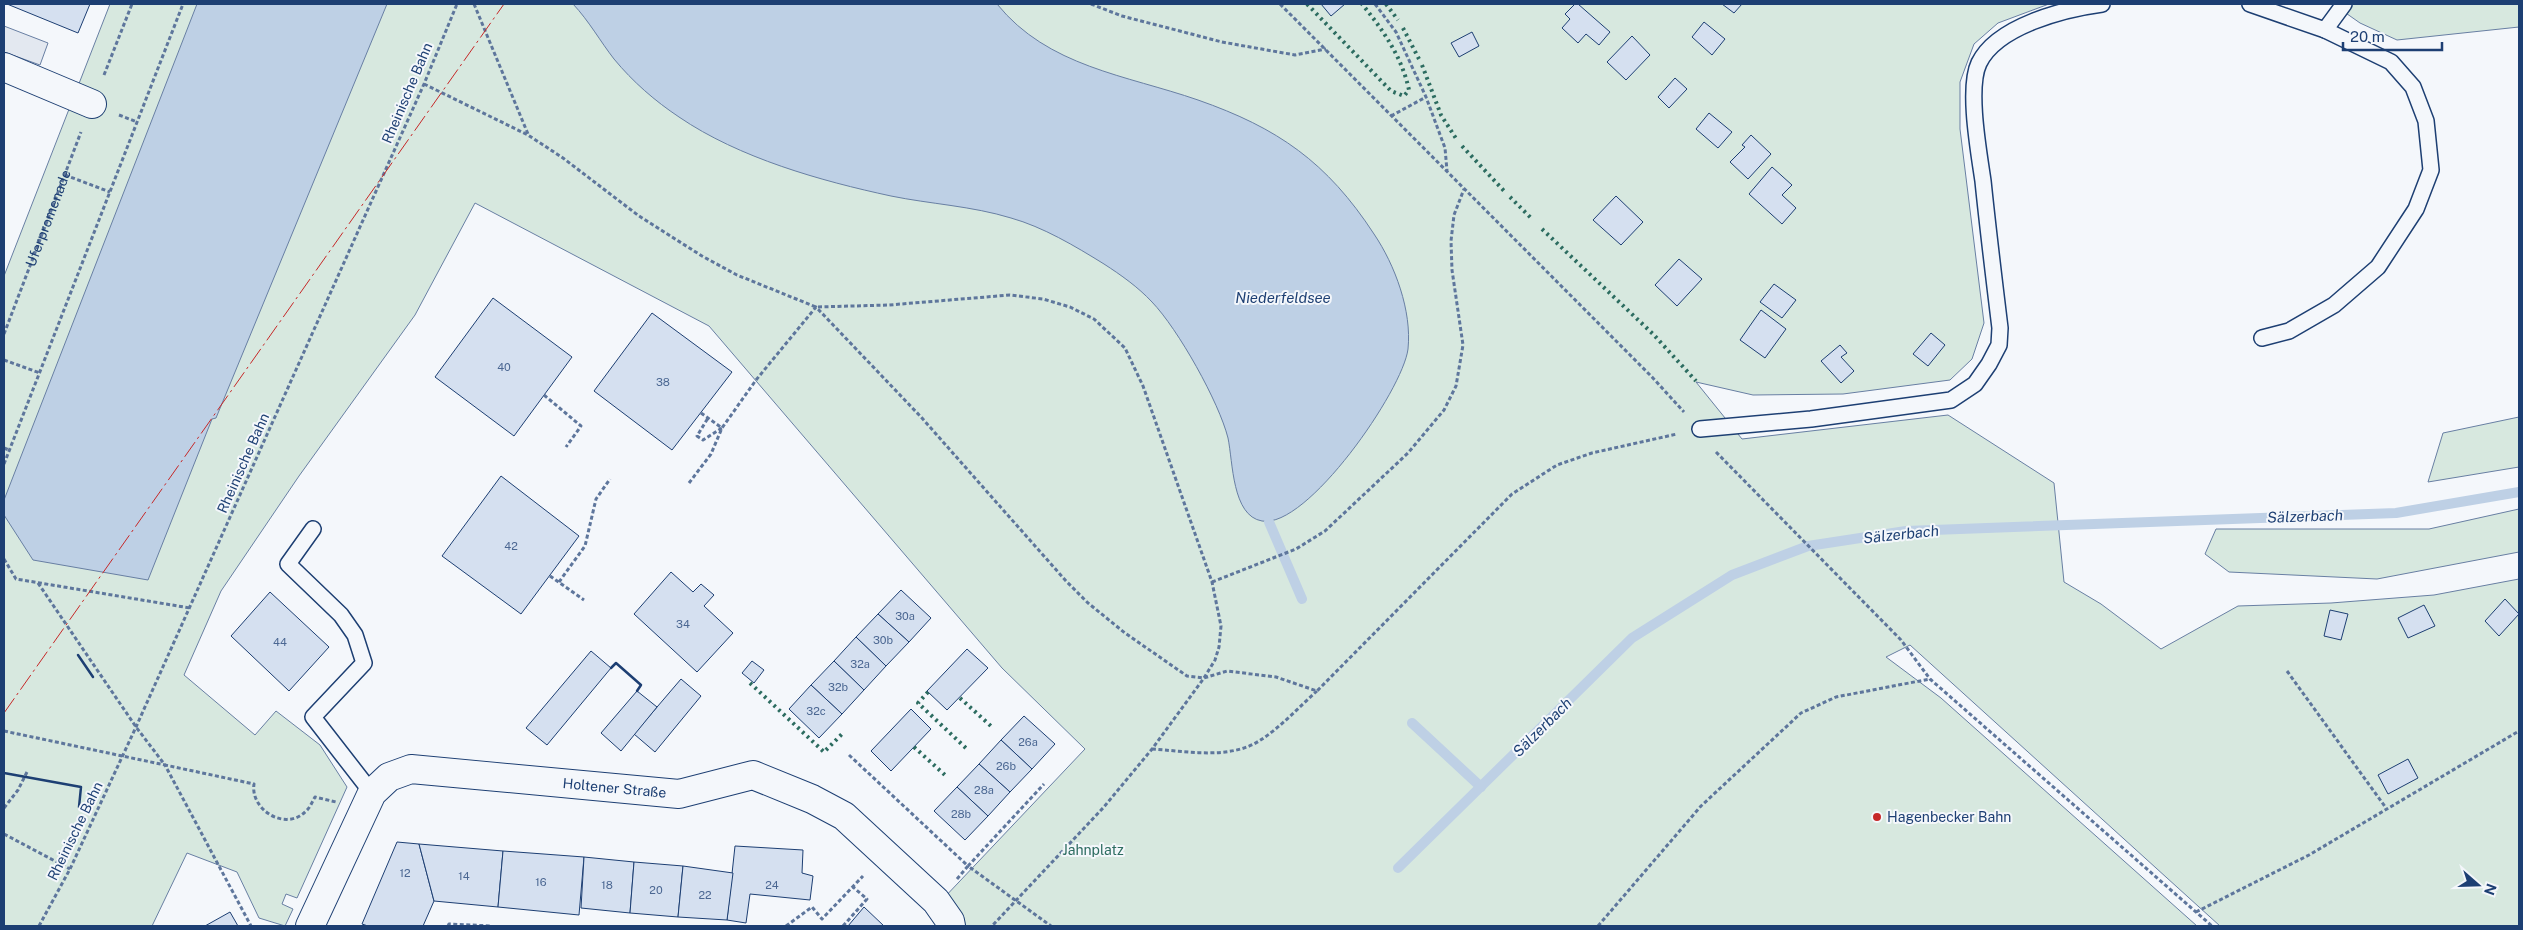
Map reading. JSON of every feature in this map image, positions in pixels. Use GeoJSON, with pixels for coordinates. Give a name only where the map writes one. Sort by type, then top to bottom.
{"type":"FeatureCollection","features":[{"type":"Feature","properties":{"kind":"street"},"geometry":{"type":"LineString","coordinates":[[4,67],[92,104]]}},
{"type":"Feature","properties":{"kind":"street","name":"Holtener Straße"},"geometry":{"type":"LineString","coordinates":[[310,926],[368,800],[389,777],[411,769],[679,794],[753,775],[812,799],[844,816],[936,901],[950,921],[951,926]]}},
{"type":"Feature","properties":{"kind":"lane"},"geometry":{"type":"LineString","coordinates":[[1700,429],[1802,420],[1951,400],[1975,384],[1990,364],[1999,345],[2000,328],[1974,102],[1979,64],[1995,42],[2026,24],[2087,6],[2102,4]]}},
{"type":"Feature","properties":{"kind":"lane"},"geometry":{"type":"LineString","coordinates":[[2250,4],[2325,30],[2391,62],[2413,86],[2426,120],[2431,170],[2416,209],[2378,267],[2334,305],[2288,331],[2262,338]]}},
{"type":"Feature","properties":{"kind":"lane"},"geometry":{"type":"LineString","coordinates":[[2325,30],[2344,4]]}},
{"type":"Feature","properties":{"kind":"lane"},"geometry":{"type":"LineString","coordinates":[[313,529],[288,564],[341,615],[355,635],[364,663],[313,717],[368,800]]}},
{"type":"Feature","properties":{"kind":"path","name":"Uferpromenade"},"geometry":{"type":"LineString","coordinates":[[4,334],[132,4]]}},
{"type":"Feature","properties":{"kind":"path"},"geometry":{"type":"LineString","coordinates":[[4,464],[183,4]]}},
{"type":"Feature","properties":{"kind":"path","name":"Rheinische Bahn"},"geometry":{"type":"LineString","coordinates":[[39,926],[70,869],[190,608],[424,84],[457,4]]}},
{"type":"Feature","properties":{"kind":"path"},"geometry":{"type":"LineString","coordinates":[[474,4],[528,135]]}},
{"type":"Feature","properties":{"kind":"path"},"geometry":{"type":"LineString","coordinates":[[1091,4],[1122,16],[1222,42],[1294,55],[1326,49]]}},
{"type":"Feature","properties":{"kind":"path"},"geometry":{"type":"LineString","coordinates":[[1280,4],[1652,377],[1700,429]]}},
{"type":"Feature","properties":{"kind":"path"},"geometry":{"type":"LineString","coordinates":[[1375,4],[1396,32],[1426,97],[1445,148],[1447,171]]}},
{"type":"Feature","properties":{"kind":"path"},"geometry":{"type":"LineString","coordinates":[[424,84],[528,135],[563,158],[639,216],[702,256],[737,275],[816,308],[921,417],[1041,553],[1088,603],[1175,670],[1187,676],[1204,678],[1227,671],[1276,677],[1318,690]]}},
{"type":"Feature","properties":{"kind":"path"},"geometry":{"type":"LineString","coordinates":[[1391,116],[1426,97]]}},
{"type":"Feature","properties":{"kind":"path"},"geometry":{"type":"LineString","coordinates":[[118,115],[137,122]]}},
{"type":"Feature","properties":{"kind":"path"},"geometry":{"type":"LineString","coordinates":[[65,175],[110,192]]}},
{"type":"Feature","properties":{"kind":"path"},"geometry":{"type":"LineString","coordinates":[[1212,582],[1296,549],[1325,531],[1408,453],[1430,428],[1450,399],[1456,386],[1463,344],[1452,270],[1452,241],[1454,215],[1464,189]]}},
{"type":"Feature","properties":{"kind":"path"},"geometry":{"type":"LineString","coordinates":[[689,483],[710,454],[722,428],[756,380],[816,308],[889,305],[1010,295],[1052,301],[1070,306],[1094,319],[1125,348],[1142,386],[1212,582],[1221,626],[1215,660],[1152,749],[1103,808],[992,926]]}},
{"type":"Feature","properties":{"kind":"path"},"geometry":{"type":"LineString","coordinates":[[4,360],[40,373]]}},
{"type":"Feature","properties":{"kind":"path"},"geometry":{"type":"LineString","coordinates":[[544,396],[581,426],[566,447]]}},
{"type":"Feature","properties":{"kind":"path"},"geometry":{"type":"LineString","coordinates":[[701,413],[722,428]]}},
{"type":"Feature","properties":{"kind":"path"},"geometry":{"type":"LineString","coordinates":[[708,418],[697,436],[703,440],[722,428]]}},
{"type":"Feature","properties":{"kind":"path"},"geometry":{"type":"LineString","coordinates":[[1152,749],[1199,752],[1230,751],[1258,742],[1318,690],[1512,494],[1557,464],[1592,453],[1700,429]]}},
{"type":"Feature","properties":{"kind":"path"},"geometry":{"type":"LineString","coordinates":[[4,448],[10,450]]}},
{"type":"Feature","properties":{"kind":"path"},"geometry":{"type":"LineString","coordinates":[[1722,459],[1901,640],[1930,679],[2212,926]]}},
{"type":"Feature","properties":{"kind":"path"},"geometry":{"type":"LineString","coordinates":[[559,582],[585,546],[596,499],[610,479]]}},
{"type":"Feature","properties":{"kind":"path"},"geometry":{"type":"LineString","coordinates":[[4,559],[16,579],[190,608]]}},
{"type":"Feature","properties":{"kind":"path"},"geometry":{"type":"LineString","coordinates":[[550,576],[584,600]]}},
{"type":"Feature","properties":{"kind":"path"},"geometry":{"type":"LineString","coordinates":[[38,583],[136,727],[165,765],[251,926]]}},
{"type":"Feature","properties":{"kind":"path"},"geometry":{"type":"LineString","coordinates":[[2287,671],[2386,808]]}},
{"type":"Feature","properties":{"kind":"path"},"geometry":{"type":"LineString","coordinates":[[1598,926],[1701,806],[1801,713],[1836,697],[1930,679]]}},
{"type":"Feature","properties":{"kind":"path"},"geometry":{"type":"LineString","coordinates":[[4,731],[254,784],[252,792],[258,805],[270,816],[278,818],[300,815],[306,811],[315,798],[368,800]]}},
{"type":"Feature","properties":{"kind":"path"},"geometry":{"type":"LineString","coordinates":[[2196,912],[2309,854],[2519,731]]}},
{"type":"Feature","properties":{"kind":"path"},"geometry":{"type":"LineString","coordinates":[[849,755],[968,866],[1015,902],[1051,926]]}},
{"type":"Feature","properties":{"kind":"path"},"geometry":{"type":"LineString","coordinates":[[4,808],[18,790],[27,772]]}},
{"type":"Feature","properties":{"kind":"path"},"geometry":{"type":"LineString","coordinates":[[936,901],[1044,784]]}},
{"type":"Feature","properties":{"kind":"path"},"geometry":{"type":"LineString","coordinates":[[4,834],[70,869]]}},
{"type":"Feature","properties":{"kind":"path"},"geometry":{"type":"LineString","coordinates":[[786,926],[812,907],[822,919],[884,854]]}},
{"type":"Feature","properties":{"kind":"path"},"geometry":{"type":"LineString","coordinates":[[843,926],[867,899],[853,887]]}},
{"type":"Feature","properties":{"kind":"path"},"geometry":{"type":"LineString","coordinates":[[448,926],[449,924],[492,926]]}},
{"type":"Feature","properties":{"kind":"green space","name":"Jahnplatz"},"geometry":{"type":"Polygon","coordinates":[[[110,4],[2049,4],[1998,23],[1974,44],[1960,82],[1960,129],[1984,323],[1972,359],[1950,380],[1843,394],[1753,395],[1696,382],[1742,439],[1948,415],[2054,483],[2064,582],[2101,604],[2161,649],[2238,606],[2331,603],[2434,595],[2519,579],[2519,926],[2220,926],[1910,645],[1886,657],[1941,698],[2197,926],[955,926],[941,901],[1085,749],[1002,668],[709,326],[475,203],[415,315],[299,476],[221,591],[184,675],[255,735],[276,711],[320,745],[347,787],[297,898],[286,894],[282,904],[293,909],[285,926],[259,918],[237,872],[187,853],[152,926],[4,926],[4,276],[110,4]]]}},
{"type":"Feature","properties":{"kind":"green space"},"geometry":{"type":"Polygon","coordinates":[[[2333,4],[2519,4],[2519,27],[2397,40],[2360,23],[2333,4]]]}},
{"type":"Feature","properties":{"kind":"green space"},"geometry":{"type":"Polygon","coordinates":[[[2519,417],[2519,467],[2428,482],[2443,433],[2519,417]]]}},
{"type":"Feature","properties":{"kind":"green space"},"geometry":{"type":"Polygon","coordinates":[[[2519,509],[2519,552],[2377,579],[2229,572],[2205,554],[2216,529],[2429,529],[2519,509]]]}},
{"type":"Feature","properties":{"kind":"shaded area"},"geometry":{"type":"Polygon","coordinates":[[[4,26],[48,43],[40,65],[4,52],[4,26]]]}},
{"type":"Feature","properties":{"kind":"water"},"geometry":{"type":"Polygon","coordinates":[[[197,4],[387,4],[216,418],[212,419],[148,580],[33,560],[4,515],[4,500],[197,4]]]}},
{"type":"Feature","properties":{"kind":"water","name":"Niederfeldsee"},"geometry":{"type":"Polygon","coordinates":[[[573,4],[997,4],[1017,25],[1040,42],[1064,55],[1116,75],[1171,91],[1227,111],[1276,136],[1298,150],[1319,167],[1338,187],[1374,234],[1382,246],[1395,274],[1405,304],[1409,334],[1408,349],[1402,368],[1371,424],[1327,481],[1303,503],[1281,518],[1262,521],[1252,517],[1239,499],[1228,438],[1207,386],[1185,347],[1162,314],[1147,297],[1129,282],[1104,264],[1070,244],[1023,222],[996,214],[891,196],[837,183],[754,156],[702,132],[661,104],[629,76],[573,4]]]}},
{"type":"Feature","properties":{"kind":"building"},"geometry":{"type":"Polygon","coordinates":[[[7,4],[90,4],[78,33],[7,4]]]}},
{"type":"Feature","properties":{"kind":"building"},"geometry":{"type":"Polygon","coordinates":[[[1321,4],[1345,4],[1331,16],[1321,4]]]}},
{"type":"Feature","properties":{"kind":"building"},"geometry":{"type":"Polygon","coordinates":[[[1575,4],[1578,4],[1610,32],[1599,45],[1586,34],[1578,43],[1562,28],[1570,19],[1565,14],[1575,4]]]}},
{"type":"Feature","properties":{"kind":"building"},"geometry":{"type":"Polygon","coordinates":[[[1722,4],[1742,4],[1734,13],[1722,4]]]}},
{"type":"Feature","properties":{"kind":"building"},"geometry":{"type":"Polygon","coordinates":[[[1704,22],[1725,39],[1712,55],[1692,37],[1704,22]]]}},
{"type":"Feature","properties":{"kind":"building"},"geometry":{"type":"Polygon","coordinates":[[[1472,32],[1479,46],[1459,57],[1451,43],[1472,32]]]}},
{"type":"Feature","properties":{"kind":"building"},"geometry":{"type":"Polygon","coordinates":[[[1632,36],[1650,55],[1626,80],[1607,62],[1632,36]]]}},
{"type":"Feature","properties":{"kind":"building"},"geometry":{"type":"Polygon","coordinates":[[[1675,78],[1687,89],[1669,108],[1658,97],[1675,78]]]}},
{"type":"Feature","properties":{"kind":"building"},"geometry":{"type":"Polygon","coordinates":[[[1709,113],[1732,132],[1718,148],[1696,129],[1709,113]]]}},
{"type":"Feature","properties":{"kind":"building"},"geometry":{"type":"Polygon","coordinates":[[[1751,135],[1771,154],[1748,179],[1730,162],[1745,147],[1742,145],[1751,135]]]}},
{"type":"Feature","properties":{"kind":"building"},"geometry":{"type":"Polygon","coordinates":[[[1772,167],[1792,185],[1782,195],[1796,208],[1782,224],[1749,194],[1772,167]]]}},
{"type":"Feature","properties":{"kind":"building"},"geometry":{"type":"Polygon","coordinates":[[[1616,196],[1643,222],[1621,245],[1593,220],[1616,196]]]}},
{"type":"Feature","properties":{"kind":"building"},"geometry":{"type":"Polygon","coordinates":[[[1679,259],[1702,279],[1677,306],[1655,285],[1679,259]]]}},
{"type":"Feature","properties":{"kind":"building"},"geometry":{"type":"Polygon","coordinates":[[[1774,284],[1796,300],[1782,318],[1760,302],[1774,284]]]}},
{"type":"Feature","properties":{"kind":"building"},"geometry":{"type":"Polygon","coordinates":[[[493,298],[572,357],[514,436],[435,377],[493,298]]]}},
{"type":"Feature","properties":{"kind":"building"},"geometry":{"type":"Polygon","coordinates":[[[1761,310],[1786,329],[1765,358],[1740,340],[1761,310]]]}},
{"type":"Feature","properties":{"kind":"building"},"geometry":{"type":"Polygon","coordinates":[[[652,313],[732,372],[672,450],[594,391],[652,313]]]}},
{"type":"Feature","properties":{"kind":"building"},"geometry":{"type":"Polygon","coordinates":[[[1931,333],[1945,345],[1928,366],[1913,354],[1931,333]]]}},
{"type":"Feature","properties":{"kind":"building"},"geometry":{"type":"Polygon","coordinates":[[[1840,345],[1847,353],[1841,357],[1854,371],[1841,383],[1821,361],[1840,345]]]}},
{"type":"Feature","properties":{"kind":"building"},"geometry":{"type":"Polygon","coordinates":[[[501,476],[579,536],[521,614],[442,556],[501,476]]]}},
{"type":"Feature","properties":{"kind":"building"},"geometry":{"type":"Polygon","coordinates":[[[671,572],[693,592],[701,584],[714,595],[704,606],[733,633],[697,672],[634,614],[671,572]]]}},
{"type":"Feature","properties":{"kind":"building"},"geometry":{"type":"Polygon","coordinates":[[[901,590],[931,618],[909,642],[878,614],[901,590]]]}},
{"type":"Feature","properties":{"kind":"building"},"geometry":{"type":"Polygon","coordinates":[[[270,592],[329,647],[289,691],[231,636],[270,592]]]}},
{"type":"Feature","properties":{"kind":"building"},"geometry":{"type":"Polygon","coordinates":[[[2505,599],[2519,614],[2499,636],[2485,621],[2505,599]]]}},
{"type":"Feature","properties":{"kind":"building"},"geometry":{"type":"Polygon","coordinates":[[[2424,605],[2435,626],[2408,638],[2398,618],[2424,605]]]}},
{"type":"Feature","properties":{"kind":"building"},"geometry":{"type":"Polygon","coordinates":[[[2330,610],[2348,614],[2341,640],[2324,636],[2330,610]]]}},
{"type":"Feature","properties":{"kind":"building"},"geometry":{"type":"Polygon","coordinates":[[[878,614],[909,642],[886,666],[856,637],[878,614]]]}},
{"type":"Feature","properties":{"kind":"building"},"geometry":{"type":"Polygon","coordinates":[[[856,637],[886,666],[864,690],[834,661],[856,637]]]}},
{"type":"Feature","properties":{"kind":"building"},"geometry":{"type":"Polygon","coordinates":[[[967,649],[988,668],[947,710],[927,691],[967,649]]]}},
{"type":"Feature","properties":{"kind":"building"},"geometry":{"type":"Polygon","coordinates":[[[591,651],[611,668],[547,745],[526,728],[591,651]]]}},
{"type":"Feature","properties":{"kind":"building"},"geometry":{"type":"Polygon","coordinates":[[[752,661],[764,670],[754,683],[742,673],[752,661]]]}},
{"type":"Feature","properties":{"kind":"building"},"geometry":{"type":"Polygon","coordinates":[[[834,661],[864,690],[842,714],[811,685],[834,661]]]}},
{"type":"Feature","properties":{"kind":"building"},"geometry":{"type":"Polygon","coordinates":[[[681,679],[701,696],[655,752],[634,734],[681,679]]]}},
{"type":"Feature","properties":{"kind":"building"},"geometry":{"type":"Polygon","coordinates":[[[811,685],[842,714],[819,738],[789,709],[811,685]]]}},
{"type":"Feature","properties":{"kind":"building"},"geometry":{"type":"Polygon","coordinates":[[[637,691],[657,707],[621,751],[601,733],[637,691]]]}},
{"type":"Feature","properties":{"kind":"building"},"geometry":{"type":"Polygon","coordinates":[[[911,709],[931,729],[891,771],[871,751],[911,709]]]}},
{"type":"Feature","properties":{"kind":"building"},"geometry":{"type":"Polygon","coordinates":[[[1024,716],[1055,744],[1032,769],[1001,740],[1024,716]]]}},
{"type":"Feature","properties":{"kind":"building"},"geometry":{"type":"Polygon","coordinates":[[[1001,740],[1032,769],[1010,792],[979,764],[1001,740]]]}},
{"type":"Feature","properties":{"kind":"building"},"geometry":{"type":"Polygon","coordinates":[[[2408,759],[2418,778],[2388,794],[2378,775],[2408,759]]]}},
{"type":"Feature","properties":{"kind":"building"},"geometry":{"type":"Polygon","coordinates":[[[979,764],[1010,792],[988,816],[957,787],[979,764]]]}},
{"type":"Feature","properties":{"kind":"building"},"geometry":{"type":"Polygon","coordinates":[[[957,787],[988,816],[965,840],[934,811],[957,787]]]}},
{"type":"Feature","properties":{"kind":"building"},"geometry":{"type":"Polygon","coordinates":[[[397,842],[419,844],[434,901],[423,926],[368,926],[362,924],[397,842]]]}},
{"type":"Feature","properties":{"kind":"building"},"geometry":{"type":"Polygon","coordinates":[[[419,844],[503,851],[498,907],[434,901],[419,844]]]}},
{"type":"Feature","properties":{"kind":"building"},"geometry":{"type":"Polygon","coordinates":[[[735,846],[803,850],[802,873],[813,876],[810,900],[750,894],[746,923],[727,920],[735,846]]]}},
{"type":"Feature","properties":{"kind":"building"},"geometry":{"type":"Polygon","coordinates":[[[503,851],[584,857],[579,915],[498,907],[503,851]]]}},
{"type":"Feature","properties":{"kind":"building"},"geometry":{"type":"Polygon","coordinates":[[[584,857],[634,862],[630,913],[581,908],[584,857]]]}},
{"type":"Feature","properties":{"kind":"building"},"geometry":{"type":"Polygon","coordinates":[[[634,862],[683,866],[678,917],[630,913],[634,862]]]}},
{"type":"Feature","properties":{"kind":"building"},"geometry":{"type":"Polygon","coordinates":[[[683,866],[733,873],[727,920],[678,917],[683,866]]]}},
{"type":"Feature","properties":{"kind":"building"},"geometry":{"type":"Polygon","coordinates":[[[864,907],[884,926],[848,926],[864,907]]]}},
{"type":"Feature","properties":{"kind":"building"},"geometry":{"type":"Polygon","coordinates":[[[230,912],[238,926],[205,926],[230,912]]]}},
{"type":"Feature","properties":{"kind":"waterway","name":"Sälzerbach"},"geometry":{"type":"LineString","coordinates":[[1398,868],[1632,638],[1732,575],[1808,546],[1906,531],[2396,513],[2519,492]]}},
{"type":"Feature","properties":{"kind":"waterway"},"geometry":{"type":"LineString","coordinates":[[1269,522],[1302,599]]}},
{"type":"Feature","properties":{"kind":"waterway"},"geometry":{"type":"LineString","coordinates":[[1412,723],[1481,787]]}},
{"type":"Feature","properties":{"kind":"hedge"},"geometry":{"type":"LineString","coordinates":[[1307,4],[1391,91],[1404,96],[1409,90],[1397,55],[1362,4]]}},
{"type":"Feature","properties":{"kind":"hedge"},"geometry":{"type":"LineString","coordinates":[[1386,4],[1398,20]]}},
{"type":"Feature","properties":{"kind":"hedge"},"geometry":{"type":"LineString","coordinates":[[1403,28],[1419,59]]}},
{"type":"Feature","properties":{"kind":"hedge"},"geometry":{"type":"LineString","coordinates":[[1422,65],[1441,115],[1457,140]]}},
{"type":"Feature","properties":{"kind":"hedge"},"geometry":{"type":"LineString","coordinates":[[1462,146],[1506,193]]}},
{"type":"Feature","properties":{"kind":"hedge"},"geometry":{"type":"LineString","coordinates":[[1510,197],[1531,218]]}},
{"type":"Feature","properties":{"kind":"hedge"},"geometry":{"type":"LineString","coordinates":[[1542,229],[1653,334],[1696,381]]}},
{"type":"Feature","properties":{"kind":"hedge"},"geometry":{"type":"LineString","coordinates":[[750,683],[824,752],[844,732]]}},
{"type":"Feature","properties":{"kind":"hedge"},"geometry":{"type":"LineString","coordinates":[[928,692],[918,703],[968,750]]}},
{"type":"Feature","properties":{"kind":"hedge"},"geometry":{"type":"LineString","coordinates":[[960,698],[992,727]]}},
{"type":"Feature","properties":{"kind":"hedge"},"geometry":{"type":"LineString","coordinates":[[914,747],[945,775]]}},
{"type":"Feature","properties":{"kind":"wall"},"geometry":{"type":"LineString","coordinates":[[78,655],[93,677]]}},
{"type":"Feature","properties":{"kind":"wall"},"geometry":{"type":"LineString","coordinates":[[611,668],[616,663],[641,685],[637,691]]}},
{"type":"Feature","properties":{"kind":"wall"},"geometry":{"type":"LineString","coordinates":[[4,773],[81,787],[79,807]]}},
{"type":"Feature","properties":{"kind":"power"},"geometry":{"type":"LineString","coordinates":[[4,713],[504,4]]}},
{"type":"Feature","properties":{"kind":"place","name":"Hagenbecker Bahn"},"geometry":{"type":"Point","coordinates":[1877,817]}}]}
